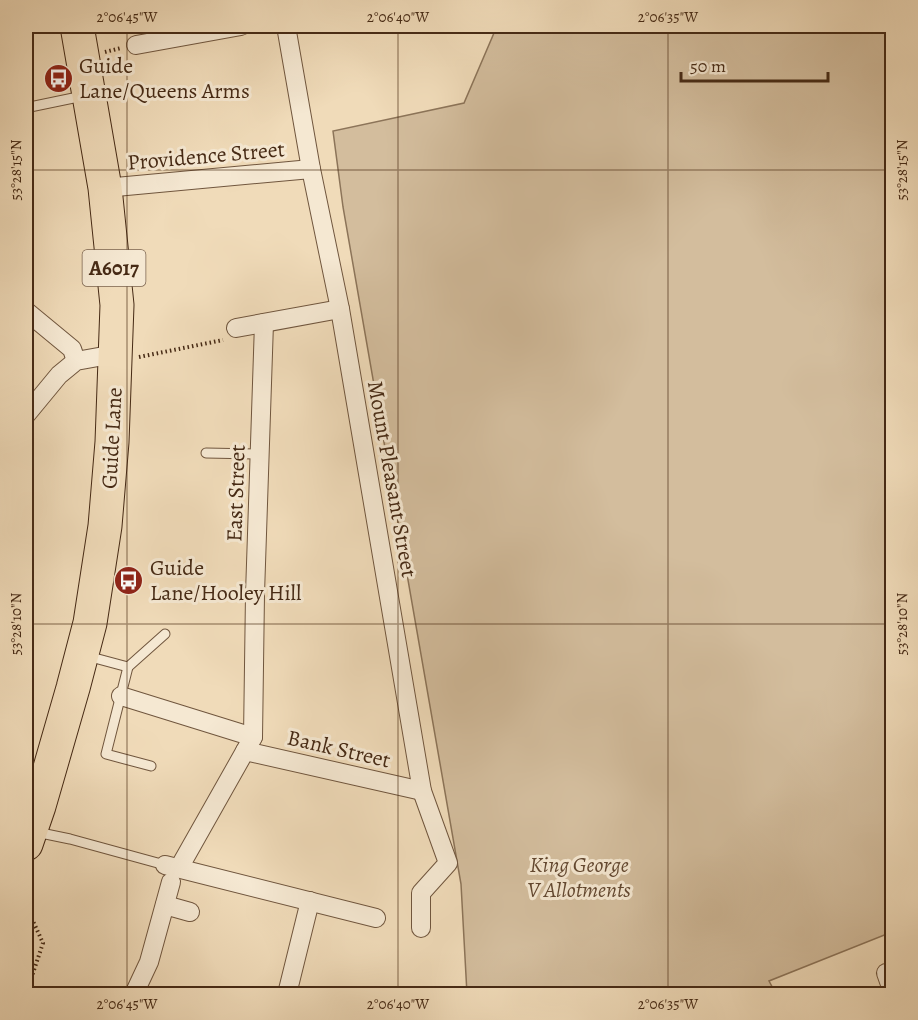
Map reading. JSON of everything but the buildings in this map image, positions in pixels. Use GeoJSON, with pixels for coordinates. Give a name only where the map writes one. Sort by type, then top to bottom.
{"type":"FeatureCollection","features":[{"type":"Feature","properties":{"kind":"highway","name":"Guide Lane"},"geometry":{"type":"LineString","coordinates":[[28,837],[90,623],[105,526],[112,442],[117,304],[105,188],[77,26]]}},
{"type":"Feature","properties":{"kind":"street"},"geometry":{"type":"LineString","coordinates":[[136,45],[187,31],[241,26]]}},
{"type":"Feature","properties":{"kind":"street","name":"Mount Pleasant Street"},"geometry":{"type":"LineString","coordinates":[[286,26],[311,169],[340,309],[422,791],[448,863],[421,892],[421,928]]}},
{"type":"Feature","properties":{"kind":"street","name":"Providence Street"},"geometry":{"type":"LineString","coordinates":[[105,188],[311,169]]}},
{"type":"Feature","properties":{"kind":"street"},"geometry":{"type":"LineString","coordinates":[[237,328],[340,309]]}},
{"type":"Feature","properties":{"kind":"street"},"geometry":{"type":"LineString","coordinates":[[26,311],[72,349],[76,361]]}},
{"type":"Feature","properties":{"kind":"street","name":"East Street"},"geometry":{"type":"LineString","coordinates":[[249,744],[264,323]]}},
{"type":"Feature","properties":{"kind":"street"},"geometry":{"type":"LineString","coordinates":[[26,415],[59,375],[76,361],[115,354]]}},
{"type":"Feature","properties":{"kind":"street","name":"Bank Street"},"geometry":{"type":"LineString","coordinates":[[121,696],[323,770],[422,791]]}},
{"type":"Feature","properties":{"kind":"street"},"geometry":{"type":"LineString","coordinates":[[134,994],[149,962],[172,872],[249,744]]}},
{"type":"Feature","properties":{"kind":"street"},"geometry":{"type":"LineString","coordinates":[[172,872],[275,892],[376,918]]}},
{"type":"Feature","properties":{"kind":"street"},"geometry":{"type":"LineString","coordinates":[[287,994],[310,901]]}},
{"type":"Feature","properties":{"kind":"street"},"geometry":{"type":"LineString","coordinates":[[165,905],[190,912]]}},
{"type":"Feature","properties":{"kind":"lane"},"geometry":{"type":"LineString","coordinates":[[26,28],[40,26]]}},
{"type":"Feature","properties":{"kind":"lane"},"geometry":{"type":"LineString","coordinates":[[30,106],[89,95]]}},
{"type":"Feature","properties":{"kind":"lane"},"geometry":{"type":"LineString","coordinates":[[206,453],[260,454]]}},
{"type":"Feature","properties":{"kind":"lane"},"geometry":{"type":"LineString","coordinates":[[151,766],[106,754],[128,667],[165,634]]}},
{"type":"Feature","properties":{"kind":"lane"},"geometry":{"type":"LineString","coordinates":[[81,654],[128,667]]}},
{"type":"Feature","properties":{"kind":"lane"},"geometry":{"type":"LineString","coordinates":[[28,837],[70,839],[172,872]]}},
{"type":"Feature","properties":{"kind":"path"},"geometry":{"type":"LineString","coordinates":[[115,354],[138,357],[225,340],[237,328]]}},
{"type":"Feature","properties":{"kind":"path"},"geometry":{"type":"LineString","coordinates":[[26,906],[43,943],[26,994]]}},
{"type":"Feature","properties":{"kind":"green space","name":"King George V Allotments"},"geometry":{"type":"Polygon","coordinates":[[[497,26],[892,26],[892,932],[769,981],[776,994],[467,994],[461,884],[343,207],[333,131],[464,103],[497,26]]]}},
{"type":"Feature","properties":{"kind":"place","name":"Guide Lane/Queens Arms"},"geometry":{"type":"Point","coordinates":[58,78]}},
{"type":"Feature","properties":{"kind":"place","name":"Guide Lane/Hooley Hill"},"geometry":{"type":"Point","coordinates":[129,580]}}]}
